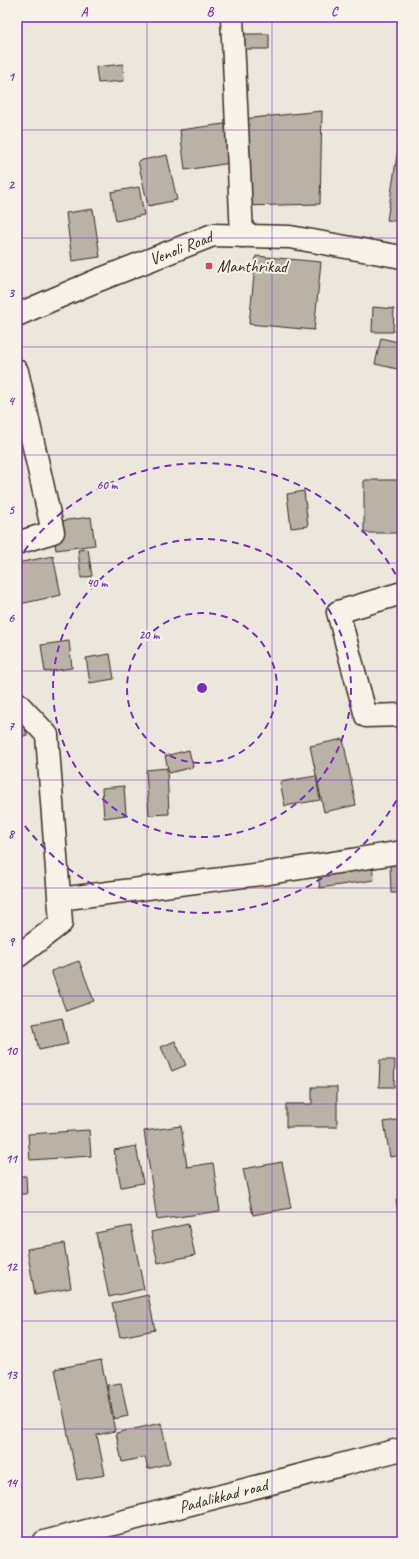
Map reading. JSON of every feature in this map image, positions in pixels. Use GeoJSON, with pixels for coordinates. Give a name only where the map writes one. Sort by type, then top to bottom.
{"type":"FeatureCollection","features":[{"type":"Feature","properties":{"kind":"street"},"geometry":{"type":"LineString","coordinates":[[232,17],[242,236]]}},
{"type":"Feature","properties":{"kind":"street","name":"Venoli Road"},"geometry":{"type":"LineString","coordinates":[[17,315],[98,280],[213,235],[290,238],[402,257]]}},
{"type":"Feature","properties":{"kind":"street"},"geometry":{"type":"LineString","coordinates":[[17,371],[53,532],[17,543]]}},
{"type":"Feature","properties":{"kind":"street"},"geometry":{"type":"LineString","coordinates":[[402,593],[338,612],[366,716],[402,715]]}},
{"type":"Feature","properties":{"kind":"street"},"geometry":{"type":"LineString","coordinates":[[17,703],[47,735],[61,923],[17,961]]}},
{"type":"Feature","properties":{"kind":"street"},"geometry":{"type":"LineString","coordinates":[[59,899],[269,873],[402,852]]}},
{"type":"Feature","properties":{"kind":"street","name":"Padalikkad road"},"geometry":{"type":"LineString","coordinates":[[44,1542],[402,1449]]}},
{"type":"Feature","properties":{"kind":"building"},"geometry":{"type":"Polygon","coordinates":[[[240,34],[269,34],[269,49],[240,49],[240,34]]]}},
{"type":"Feature","properties":{"kind":"building"},"geometry":{"type":"Polygon","coordinates":[[[123,64],[124,81],[98,83],[96,67],[123,64]]]}},
{"type":"Feature","properties":{"kind":"building"},"geometry":{"type":"Polygon","coordinates":[[[322,111],[320,204],[243,206],[232,120],[322,111]]]}},
{"type":"Feature","properties":{"kind":"building"},"geometry":{"type":"Polygon","coordinates":[[[231,123],[237,162],[185,170],[180,130],[231,123]]]}},
{"type":"Feature","properties":{"kind":"building"},"geometry":{"type":"Polygon","coordinates":[[[399,142],[402,143],[402,222],[387,220],[399,142]]]}},
{"type":"Feature","properties":{"kind":"building"},"geometry":{"type":"Polygon","coordinates":[[[167,155],[177,200],[148,206],[138,161],[167,155]]]}},
{"type":"Feature","properties":{"kind":"building"},"geometry":{"type":"Polygon","coordinates":[[[139,187],[144,215],[116,221],[111,192],[139,187]]]}},
{"type":"Feature","properties":{"kind":"building"},"geometry":{"type":"Polygon","coordinates":[[[93,209],[100,257],[72,261],[66,213],[93,209]]]}},
{"type":"Feature","properties":{"kind":"building"},"geometry":{"type":"Polygon","coordinates":[[[256,256],[321,262],[314,330],[249,324],[256,256]]]}},
{"type":"Feature","properties":{"kind":"building"},"geometry":{"type":"Polygon","coordinates":[[[373,307],[394,309],[393,332],[372,332],[373,307]]]}},
{"type":"Feature","properties":{"kind":"building"},"geometry":{"type":"Polygon","coordinates":[[[381,338],[402,343],[402,370],[375,364],[381,338]]]}},
{"type":"Feature","properties":{"kind":"building"},"geometry":{"type":"Polygon","coordinates":[[[364,480],[401,480],[401,533],[364,533],[364,480]]]}},
{"type":"Feature","properties":{"kind":"building"},"geometry":{"type":"Polygon","coordinates":[[[304,491],[308,526],[291,528],[287,494],[304,491]]]}},
{"type":"Feature","properties":{"kind":"building"},"geometry":{"type":"Polygon","coordinates":[[[91,517],[95,545],[56,550],[52,522],[91,517]]]}},
{"type":"Feature","properties":{"kind":"building"},"geometry":{"type":"Polygon","coordinates":[[[88,549],[92,576],[81,578],[78,550],[88,549]]]}},
{"type":"Feature","properties":{"kind":"building"},"geometry":{"type":"Polygon","coordinates":[[[53,556],[61,595],[20,604],[17,591],[17,563],[53,556]]]}},
{"type":"Feature","properties":{"kind":"building"},"geometry":{"type":"Polygon","coordinates":[[[69,641],[72,668],[45,672],[41,645],[69,641]]]}},
{"type":"Feature","properties":{"kind":"building"},"geometry":{"type":"Polygon","coordinates":[[[110,654],[114,679],[90,683],[86,658],[110,654]]]}},
{"type":"Feature","properties":{"kind":"building"},"geometry":{"type":"Polygon","coordinates":[[[23,719],[27,735],[17,738],[17,721],[23,719]]]}},
{"type":"Feature","properties":{"kind":"building"},"geometry":{"type":"Polygon","coordinates":[[[343,739],[356,805],[324,812],[310,746],[343,739]]]}},
{"type":"Feature","properties":{"kind":"building"},"geometry":{"type":"Polygon","coordinates":[[[189,750],[193,767],[169,773],[165,756],[189,750]]]}},
{"type":"Feature","properties":{"kind":"building"},"geometry":{"type":"Polygon","coordinates":[[[167,768],[169,814],[149,815],[146,770],[167,768]]]}},
{"type":"Feature","properties":{"kind":"building"},"geometry":{"type":"Polygon","coordinates":[[[316,776],[320,800],[285,806],[280,782],[316,776]]]}},
{"type":"Feature","properties":{"kind":"building"},"geometry":{"type":"Polygon","coordinates":[[[124,786],[126,815],[104,818],[102,788],[124,786]]]}},
{"type":"Feature","properties":{"kind":"building"},"geometry":{"type":"Polygon","coordinates":[[[370,853],[374,880],[320,888],[316,861],[370,853]]]}},
{"type":"Feature","properties":{"kind":"building"},"geometry":{"type":"Polygon","coordinates":[[[402,863],[402,893],[391,893],[390,864],[402,863]]]}},
{"type":"Feature","properties":{"kind":"building"},"geometry":{"type":"Polygon","coordinates":[[[79,961],[94,1001],[66,1011],[51,971],[79,961]]]}},
{"type":"Feature","properties":{"kind":"building"},"geometry":{"type":"Polygon","coordinates":[[[62,1018],[68,1044],[39,1050],[33,1024],[62,1018]]]}},
{"type":"Feature","properties":{"kind":"building"},"geometry":{"type":"Polygon","coordinates":[[[175,1041],[186,1065],[172,1071],[161,1047],[175,1041]]]}},
{"type":"Feature","properties":{"kind":"building"},"geometry":{"type":"Polygon","coordinates":[[[380,1060],[395,1060],[394,1087],[379,1087],[380,1060]]]}},
{"type":"Feature","properties":{"kind":"building"},"geometry":{"type":"Polygon","coordinates":[[[312,1087],[337,1087],[337,1127],[286,1127],[286,1104],[312,1104],[312,1087]]]}},
{"type":"Feature","properties":{"kind":"building"},"geometry":{"type":"Polygon","coordinates":[[[402,1119],[402,1155],[390,1157],[384,1122],[402,1119]]]}},
{"type":"Feature","properties":{"kind":"building"},"geometry":{"type":"Polygon","coordinates":[[[181,1126],[187,1167],[213,1163],[220,1211],[157,1220],[144,1131],[181,1126]]]}},
{"type":"Feature","properties":{"kind":"building"},"geometry":{"type":"Polygon","coordinates":[[[89,1130],[91,1156],[30,1160],[28,1134],[89,1130]]]}},
{"type":"Feature","properties":{"kind":"building"},"geometry":{"type":"Polygon","coordinates":[[[136,1146],[143,1183],[121,1187],[114,1150],[136,1146]]]}},
{"type":"Feature","properties":{"kind":"building"},"geometry":{"type":"Polygon","coordinates":[[[282,1162],[291,1208],[253,1215],[243,1169],[282,1162]]]}},
{"type":"Feature","properties":{"kind":"building"},"geometry":{"type":"Polygon","coordinates":[[[17,1176],[26,1176],[27,1194],[17,1194],[17,1176]]]}},
{"type":"Feature","properties":{"kind":"building"},"geometry":{"type":"Polygon","coordinates":[[[402,1199],[402,1240],[396,1200],[402,1199]]]}},
{"type":"Feature","properties":{"kind":"building"},"geometry":{"type":"Polygon","coordinates":[[[188,1224],[195,1255],[158,1263],[151,1232],[188,1224]]]}},
{"type":"Feature","properties":{"kind":"building"},"geometry":{"type":"Polygon","coordinates":[[[131,1226],[144,1289],[109,1297],[96,1233],[131,1226]]]}},
{"type":"Feature","properties":{"kind":"building"},"geometry":{"type":"Polygon","coordinates":[[[64,1243],[71,1288],[35,1295],[27,1249],[64,1243]]]}},
{"type":"Feature","properties":{"kind":"building"},"geometry":{"type":"Polygon","coordinates":[[[148,1295],[155,1330],[120,1337],[112,1303],[148,1295]]]}},
{"type":"Feature","properties":{"kind":"building"},"geometry":{"type":"Polygon","coordinates":[[[101,1360],[115,1431],[97,1435],[105,1475],[77,1480],[55,1369],[101,1360]]]}},
{"type":"Feature","properties":{"kind":"building"},"geometry":{"type":"Polygon","coordinates":[[[121,1383],[128,1416],[114,1419],[107,1385],[121,1383]]]}},
{"type":"Feature","properties":{"kind":"building"},"geometry":{"type":"Polygon","coordinates":[[[161,1423],[170,1463],[148,1469],[145,1457],[122,1462],[116,1433],[161,1423]]]}},
{"type":"Feature","properties":{"kind":"place","name":"Manthrikad"},"geometry":{"type":"Point","coordinates":[209,266]}}]}
